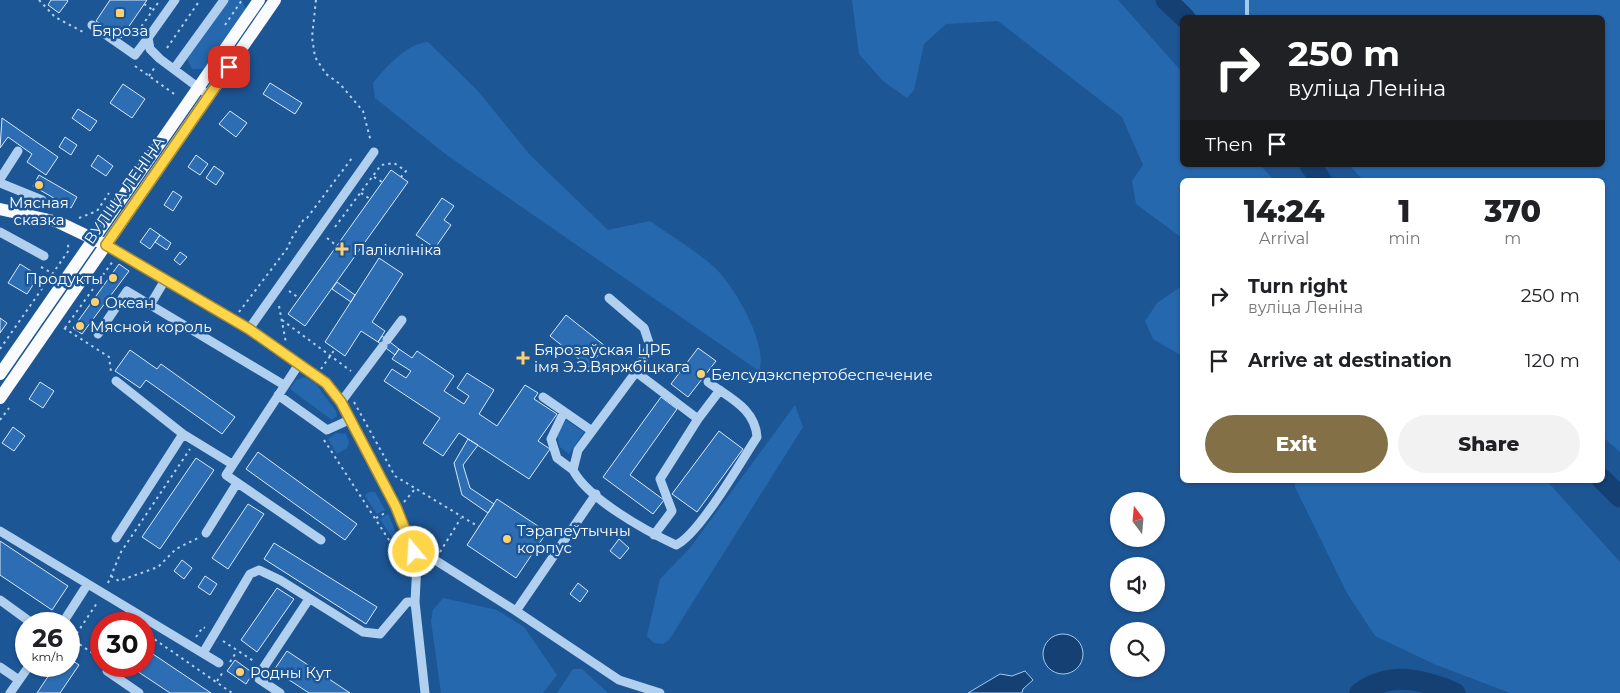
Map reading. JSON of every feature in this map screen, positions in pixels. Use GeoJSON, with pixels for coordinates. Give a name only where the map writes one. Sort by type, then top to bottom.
{"type":"FeatureCollection","features":[{"type":"Feature","properties":{"kind":"main road","name":"ВУЛІЦА ЛЕНІНА"},"geometry":{"type":"LineString","coordinates":[[0,398],[198,87],[258,0]]}},
{"type":"Feature","properties":{"kind":"main road","name":"ВУЛІЦА ЛЕНІНА"},"geometry":{"type":"LineString","coordinates":[[0,374],[209,96],[272,5]]}},
{"type":"Feature","properties":{"kind":"main road"},"geometry":{"type":"LineString","coordinates":[[0,209],[58,222],[101,242]]}},
{"type":"Feature","properties":{"kind":"street"},"geometry":{"type":"LineString","coordinates":[[92,25],[135,55],[175,0]]}},
{"type":"Feature","properties":{"kind":"street"},"geometry":{"type":"LineString","coordinates":[[174,69],[224,0]]}},
{"type":"Feature","properties":{"kind":"street"},"geometry":{"type":"LineString","coordinates":[[258,0],[272,5]]}},
{"type":"Feature","properties":{"kind":"street"},"geometry":{"type":"LineString","coordinates":[[148,38],[150,49],[209,96]]}},
{"type":"Feature","properties":{"kind":"street"},"geometry":{"type":"LineString","coordinates":[[0,179],[18,151]]}},
{"type":"Feature","properties":{"kind":"street"},"geometry":{"type":"LineString","coordinates":[[249,329],[374,152]]}},
{"type":"Feature","properties":{"kind":"street"},"geometry":{"type":"LineString","coordinates":[[0,183],[42,200]]}},
{"type":"Feature","properties":{"kind":"street"},"geometry":{"type":"LineString","coordinates":[[0,232],[44,256]]}},
{"type":"Feature","properties":{"kind":"street"},"geometry":{"type":"LineString","coordinates":[[101,242],[249,329],[326,383],[341,402],[396,507],[414,552],[417,563],[415,602],[425,693]]}},
{"type":"Feature","properties":{"kind":"street"},"geometry":{"type":"LineString","coordinates":[[150,304],[165,280]]}},
{"type":"Feature","properties":{"kind":"street"},"geometry":{"type":"LineString","coordinates":[[98,334],[127,291],[284,385]]}},
{"type":"Feature","properties":{"kind":"street"},"geometry":{"type":"LineString","coordinates":[[573,470],[578,450],[636,372],[650,346],[644,328],[609,298]]}},
{"type":"Feature","properties":{"kind":"street"},"geometry":{"type":"LineString","coordinates":[[341,402],[402,320]]}},
{"type":"Feature","properties":{"kind":"street"},"geometry":{"type":"LineString","coordinates":[[299,364],[226,475],[321,540]]}},
{"type":"Feature","properties":{"kind":"street"},"geometry":{"type":"LineString","coordinates":[[636,372],[698,419]]}},
{"type":"Feature","properties":{"kind":"street"},"geometry":{"type":"LineString","coordinates":[[116,381],[184,434],[232,464]]}},
{"type":"Feature","properties":{"kind":"street"},"geometry":{"type":"LineString","coordinates":[[564,412],[552,439],[557,458],[573,470],[578,480],[623,516],[654,535],[676,545],[685,541],[705,516],[757,437],[756,424],[750,413],[708,382]]}},
{"type":"Feature","properties":{"kind":"street"},"geometry":{"type":"LineString","coordinates":[[654,535],[672,512],[660,479],[698,419],[720,390]]}},
{"type":"Feature","properties":{"kind":"street"},"geometry":{"type":"LineString","coordinates":[[278,395],[327,430],[349,420]]}},
{"type":"Feature","properties":{"kind":"street"},"geometry":{"type":"LineString","coordinates":[[543,397],[592,431]]}},
{"type":"Feature","properties":{"kind":"street"},"geometry":{"type":"LineString","coordinates":[[116,538],[184,434]]}},
{"type":"Feature","properties":{"kind":"street"},"geometry":{"type":"LineString","coordinates":[[206,533],[238,483]]}},
{"type":"Feature","properties":{"kind":"street"},"geometry":{"type":"LineString","coordinates":[[516,611],[596,494]]}},
{"type":"Feature","properties":{"kind":"street"},"geometry":{"type":"LineString","coordinates":[[0,531],[219,664]]}},
{"type":"Feature","properties":{"kind":"street"},"geometry":{"type":"LineString","coordinates":[[414,552],[435,560],[516,611],[619,680],[660,693]]}},
{"type":"Feature","properties":{"kind":"street"},"geometry":{"type":"LineString","coordinates":[[203,653],[250,574],[259,570],[280,580],[363,632],[373,635],[380,634],[407,602],[415,602]]}},
{"type":"Feature","properties":{"kind":"street"},"geometry":{"type":"LineString","coordinates":[[68,612],[80,598],[87,585]]}},
{"type":"Feature","properties":{"kind":"street"},"geometry":{"type":"LineString","coordinates":[[280,693],[268,690],[259,679],[263,667],[308,599]]}},
{"type":"Feature","properties":{"kind":"street"},"geometry":{"type":"LineString","coordinates":[[0,600],[16,612]]}},
{"type":"Feature","properties":{"kind":"street"},"geometry":{"type":"LineString","coordinates":[[0,666],[19,680]]}},
{"type":"Feature","properties":{"kind":"street"},"geometry":{"type":"LineString","coordinates":[[10,693],[21,677]]}},
{"type":"Feature","properties":{"kind":"street"},"geometry":{"type":"LineString","coordinates":[[116,677],[139,693]]}},
{"type":"Feature","properties":{"kind":"path"},"geometry":{"type":"LineString","coordinates":[[39,0],[55,17],[90,36]]}},
{"type":"Feature","properties":{"kind":"path"},"geometry":{"type":"LineString","coordinates":[[167,48],[200,0]]}},
{"type":"Feature","properties":{"kind":"path"},"geometry":{"type":"LineString","coordinates":[[316,0],[312,37],[314,57],[326,74],[340,84],[363,111],[374,152]]}},
{"type":"Feature","properties":{"kind":"path"},"geometry":{"type":"LineString","coordinates":[[144,4],[153,10]]}},
{"type":"Feature","properties":{"kind":"path"},"geometry":{"type":"LineString","coordinates":[[239,312],[289,246],[290,241],[304,219],[308,218],[352,158],[360,164]]}},
{"type":"Feature","properties":{"kind":"path"},"geometry":{"type":"LineString","coordinates":[[336,246],[327,238],[381,165],[394,163],[406,171],[401,177]]}},
{"type":"Feature","properties":{"kind":"path"},"geometry":{"type":"LineString","coordinates":[[373,176],[382,182]]}},
{"type":"Feature","properties":{"kind":"path"},"geometry":{"type":"LineString","coordinates":[[361,192],[370,199]]}},
{"type":"Feature","properties":{"kind":"path"},"geometry":{"type":"LineString","coordinates":[[0,349],[69,250],[66,237]]}},
{"type":"Feature","properties":{"kind":"path"},"geometry":{"type":"LineString","coordinates":[[284,297],[289,290],[300,298]]}},
{"type":"Feature","properties":{"kind":"path"},"geometry":{"type":"LineString","coordinates":[[273,312],[279,303],[287,346]]}},
{"type":"Feature","properties":{"kind":"path"},"geometry":{"type":"LineString","coordinates":[[282,320],[360,377]]}},
{"type":"Feature","properties":{"kind":"path"},"geometry":{"type":"LineString","coordinates":[[64,328],[109,357],[112,378],[116,381]]}},
{"type":"Feature","properties":{"kind":"path"},"geometry":{"type":"LineString","coordinates":[[320,371],[335,349]]}},
{"type":"Feature","properties":{"kind":"path"},"geometry":{"type":"LineString","coordinates":[[80,628],[103,593],[121,552],[195,441]]}},
{"type":"Feature","properties":{"kind":"path"},"geometry":{"type":"LineString","coordinates":[[435,560],[461,517]]}},
{"type":"Feature","properties":{"kind":"path"},"geometry":{"type":"LineString","coordinates":[[111,576],[119,581],[158,567],[176,549],[206,533]]}},
{"type":"Feature","properties":{"kind":"path"},"geometry":{"type":"LineString","coordinates":[[80,598],[94,607]]}},
{"type":"Feature","properties":{"kind":"path"},"geometry":{"type":"LineString","coordinates":[[191,646],[203,627],[263,667]]}},
{"type":"Feature","properties":{"kind":"path"},"geometry":{"type":"LineString","coordinates":[[155,639],[222,684],[232,693]]}},
{"type":"Feature","properties":{"kind":"shaded area"},"geometry":{"type":"Polygon","coordinates":[[[228,0],[242,0],[246,9],[204,69],[192,69],[187,59],[228,0]]]}},
{"type":"Feature","properties":{"kind":"shaded area"},"geometry":{"type":"Polygon","coordinates":[[[852,0],[1118,0],[1180,70],[1180,167],[1262,167],[1272,178],[1180,178],[1180,237],[1136,204],[1132,181],[1143,165],[1122,117],[998,21],[946,24],[924,44],[914,90],[907,98],[883,81],[859,54],[852,0]]]}},
{"type":"Feature","properties":{"kind":"shaded area"},"geometry":{"type":"Polygon","coordinates":[[[1181,0],[1620,0],[1620,452],[1605,439],[1605,178],[1361,178],[1351,167],[1605,167],[1605,15],[1196,15],[1181,0]]]}},
{"type":"Feature","properties":{"kind":"shaded area"},"geometry":{"type":"Polygon","coordinates":[[[428,42],[478,91],[530,155],[608,230],[650,221],[714,267],[722,275],[739,301],[754,331],[761,360],[759,371],[448,156],[375,98],[373,83],[384,70],[405,51],[428,42]]]}},
{"type":"Feature","properties":{"kind":"shaded area"},"geometry":{"type":"Polygon","coordinates":[[[1180,287],[1180,355],[1153,339],[1145,321],[1157,303],[1180,287]]]}},
{"type":"Feature","properties":{"kind":"shaded area"},"geometry":{"type":"Polygon","coordinates":[[[305,377],[316,384],[336,411],[337,416],[332,420],[290,389],[296,380],[305,377]]]}},
{"type":"Feature","properties":{"kind":"shaded area"},"geometry":{"type":"Polygon","coordinates":[[[795,405],[803,427],[669,640],[663,644],[654,643],[647,636],[660,579],[690,548],[795,405]]]}},
{"type":"Feature","properties":{"kind":"shaded area"},"geometry":{"type":"Polygon","coordinates":[[[566,420],[584,432],[569,454],[560,447],[557,435],[566,420]]]}},
{"type":"Feature","properties":{"kind":"shaded area"},"geometry":{"type":"Polygon","coordinates":[[[336,433],[346,434],[349,443],[347,448],[337,454],[328,439],[336,433]]]}},
{"type":"Feature","properties":{"kind":"shaded area"},"geometry":{"type":"Polygon","coordinates":[[[1294,483],[1549,483],[1620,562],[1620,693],[1510,693],[1434,664],[1375,636],[1347,593],[1294,483]]]}},
{"type":"Feature","properties":{"kind":"shaded area"},"geometry":{"type":"Polygon","coordinates":[[[369,492],[375,492],[385,510],[377,514],[365,496],[369,492]]]}},
{"type":"Feature","properties":{"kind":"shaded area"},"geometry":{"type":"Polygon","coordinates":[[[388,514],[409,563],[405,563],[402,553],[380,519],[388,514]]]}},
{"type":"Feature","properties":{"kind":"shaded area"},"geometry":{"type":"Polygon","coordinates":[[[443,598],[497,610],[524,627],[557,675],[543,693],[441,693],[431,621],[433,610],[443,598]]]}},
{"type":"Feature","properties":{"kind":"shaded area"},"geometry":{"type":"Polygon","coordinates":[[[1063,634],[1077,640],[1083,654],[1077,668],[1063,674],[1049,668],[1043,654],[1049,640],[1063,634]]]}},
{"type":"Feature","properties":{"kind":"shaded area"},"geometry":{"type":"Polygon","coordinates":[[[573,669],[582,669],[608,693],[557,693],[573,669]]]}},
{"type":"Feature","properties":{"kind":"shaded area"},"geometry":{"type":"Polygon","coordinates":[[[1025,671],[1033,680],[1023,689],[1022,693],[968,693],[1000,674],[1012,676],[1025,671]]]}},
{"type":"Feature","properties":{"kind":"building"},"geometry":{"type":"Polygon","coordinates":[[[51,0],[68,1],[59,13],[48,5],[51,0]]]}},
{"type":"Feature","properties":{"kind":"building","name":"Бяроза"},"geometry":{"type":"Polygon","coordinates":[[[110,0],[147,0],[121,38],[96,21],[110,0]]]}},
{"type":"Feature","properties":{"kind":"building"},"geometry":{"type":"Polygon","coordinates":[[[270,83],[302,103],[295,114],[263,94],[270,83]]]}},
{"type":"Feature","properties":{"kind":"building"},"geometry":{"type":"Polygon","coordinates":[[[123,84],[145,99],[132,118],[110,103],[123,84]]]}},
{"type":"Feature","properties":{"kind":"building"},"geometry":{"type":"Polygon","coordinates":[[[78,109],[97,121],[90,131],[72,118],[78,109]]]}},
{"type":"Feature","properties":{"kind":"building"},"geometry":{"type":"Polygon","coordinates":[[[230,111],[247,123],[236,137],[219,124],[230,111]]]}},
{"type":"Feature","properties":{"kind":"building"},"geometry":{"type":"Polygon","coordinates":[[[2,118],[58,157],[46,175],[27,162],[32,154],[8,137],[0,148],[2,118]]]}},
{"type":"Feature","properties":{"kind":"building"},"geometry":{"type":"Polygon","coordinates":[[[65,137],[77,145],[71,155],[59,147],[65,137]]]}},
{"type":"Feature","properties":{"kind":"building"},"geometry":{"type":"Polygon","coordinates":[[[98,155],[113,166],[106,176],[91,166],[98,155]]]}},
{"type":"Feature","properties":{"kind":"building"},"geometry":{"type":"Polygon","coordinates":[[[196,155],[208,164],[200,175],[188,167],[196,155]]]}},
{"type":"Feature","properties":{"kind":"building"},"geometry":{"type":"Polygon","coordinates":[[[214,166],[224,173],[216,185],[206,178],[214,166]]]}},
{"type":"Feature","properties":{"kind":"building"},"geometry":{"type":"Polygon","coordinates":[[[391,170],[408,182],[305,326],[288,314],[391,170]]]}},
{"type":"Feature","properties":{"kind":"building"},"geometry":{"type":"Polygon","coordinates":[[[39,175],[77,197],[71,208],[33,186],[39,175]]]}},
{"type":"Feature","properties":{"kind":"building"},"geometry":{"type":"Polygon","coordinates":[[[173,191],[182,197],[173,211],[164,205],[173,191]]]}},
{"type":"Feature","properties":{"kind":"building"},"geometry":{"type":"Polygon","coordinates":[[[442,198],[454,206],[444,220],[451,225],[435,248],[416,235],[442,198]]]}},
{"type":"Feature","properties":{"kind":"building"},"geometry":{"type":"Polygon","coordinates":[[[150,228],[160,235],[150,249],[140,242],[150,228]]]}},
{"type":"Feature","properties":{"kind":"building"},"geometry":{"type":"Polygon","coordinates":[[[160,235],[171,243],[167,250],[155,242],[160,235]]]}},
{"type":"Feature","properties":{"kind":"building"},"geometry":{"type":"Polygon","coordinates":[[[180,252],[187,257],[180,265],[174,260],[180,252]]]}},
{"type":"Feature","properties":{"kind":"building"},"geometry":{"type":"Polygon","coordinates":[[[379,258],[403,274],[372,322],[385,331],[378,342],[361,331],[345,356],[325,342],[379,258]]]}},
{"type":"Feature","properties":{"kind":"building"},"geometry":{"type":"Polygon","coordinates":[[[20,264],[39,276],[27,294],[8,283],[20,264]]]}},
{"type":"Feature","properties":{"kind":"building"},"geometry":{"type":"Polygon","coordinates":[[[119,264],[129,271],[82,334],[73,328],[119,264]]]}},
{"type":"Feature","properties":{"kind":"building"},"geometry":{"type":"Polygon","coordinates":[[[337,282],[355,295],[351,302],[332,289],[337,282]]]}},
{"type":"Feature","properties":{"kind":"building"},"geometry":{"type":"Polygon","coordinates":[[[566,315],[605,346],[589,367],[550,336],[566,315]]]}},
{"type":"Feature","properties":{"kind":"building"},"geometry":{"type":"Polygon","coordinates":[[[0,318],[7,323],[0,333],[0,318]]]}},
{"type":"Feature","properties":{"kind":"building"},"geometry":{"type":"Polygon","coordinates":[[[382,336],[399,349],[395,355],[378,342],[382,336]]]}},
{"type":"Feature","properties":{"kind":"building"},"geometry":{"type":"Polygon","coordinates":[[[698,348],[716,361],[688,397],[671,384],[698,348]]]}},
{"type":"Feature","properties":{"kind":"building"},"geometry":{"type":"Polygon","coordinates":[[[399,349],[412,358],[417,351],[454,376],[444,391],[464,404],[469,396],[457,388],[467,373],[494,390],[479,414],[497,426],[525,385],[538,393],[534,399],[557,414],[538,441],[550,449],[529,479],[459,433],[443,456],[423,443],[440,418],[384,381],[392,369],[406,378],[411,371],[392,359],[399,349]]]}},
{"type":"Feature","properties":{"kind":"building"},"geometry":{"type":"Polygon","coordinates":[[[130,350],[157,369],[161,364],[235,417],[222,434],[146,380],[140,388],[115,371],[130,350]]]}},
{"type":"Feature","properties":{"kind":"building"},"geometry":{"type":"Polygon","coordinates":[[[40,382],[54,391],[43,408],[29,399],[40,382]]]}},
{"type":"Feature","properties":{"kind":"building"},"geometry":{"type":"Polygon","coordinates":[[[661,397],[677,409],[630,475],[664,500],[653,514],[603,477],[661,397]]]}},
{"type":"Feature","properties":{"kind":"building"},"geometry":{"type":"Polygon","coordinates":[[[13,427],[25,436],[14,451],[2,443],[13,427]]]}},
{"type":"Feature","properties":{"kind":"building"},"geometry":{"type":"Polygon","coordinates":[[[719,431],[743,449],[697,512],[672,494],[719,431]]]}},
{"type":"Feature","properties":{"kind":"building"},"geometry":{"type":"Polygon","coordinates":[[[468,439],[478,445],[463,465],[470,488],[494,504],[488,513],[462,495],[454,463],[468,439]]]}},
{"type":"Feature","properties":{"kind":"building"},"geometry":{"type":"Polygon","coordinates":[[[258,452],[357,524],[345,540],[246,469],[258,452]]]}},
{"type":"Feature","properties":{"kind":"building"},"geometry":{"type":"Polygon","coordinates":[[[196,458],[214,470],[160,549],[142,537],[196,458]]]}},
{"type":"Feature","properties":{"kind":"building","name":"Тэрапеўтычны корпус"},"geometry":{"type":"Polygon","coordinates":[[[497,499],[547,532],[516,578],[467,545],[497,499]]]}},
{"type":"Feature","properties":{"kind":"building"},"geometry":{"type":"Polygon","coordinates":[[[248,504],[264,514],[228,569],[212,558],[248,504]]]}},
{"type":"Feature","properties":{"kind":"building"},"geometry":{"type":"Polygon","coordinates":[[[619,539],[629,548],[620,559],[610,551],[619,539]]]}},
{"type":"Feature","properties":{"kind":"building"},"geometry":{"type":"Polygon","coordinates":[[[0,541],[68,586],[52,610],[0,575],[0,541]]]}},
{"type":"Feature","properties":{"kind":"building"},"geometry":{"type":"Polygon","coordinates":[[[274,543],[377,607],[366,624],[264,559],[274,543]]]}},
{"type":"Feature","properties":{"kind":"building"},"geometry":{"type":"Polygon","coordinates":[[[182,560],[192,568],[184,579],[174,571],[182,560]]]}},
{"type":"Feature","properties":{"kind":"building"},"geometry":{"type":"Polygon","coordinates":[[[205,576],[217,584],[210,595],[198,587],[205,576]]]}},
{"type":"Feature","properties":{"kind":"building"},"geometry":{"type":"Polygon","coordinates":[[[578,583],[588,591],[580,602],[570,594],[578,583]]]}},
{"type":"Feature","properties":{"kind":"building"},"geometry":{"type":"Polygon","coordinates":[[[277,588],[294,599],[257,652],[241,640],[277,588]]]}},
{"type":"Feature","properties":{"kind":"building"},"geometry":{"type":"Polygon","coordinates":[[[287,651],[350,693],[309,693],[274,670],[287,651]]]}},
{"type":"Feature","properties":{"kind":"building"},"geometry":{"type":"Polygon","coordinates":[[[155,655],[211,693],[170,693],[146,677],[155,677],[155,655]]]}},
{"type":"Feature","properties":{"kind":"building","name":"Родны Кут"},"geometry":{"type":"Polygon","coordinates":[[[235,660],[253,673],[246,684],[227,671],[235,660]]]}},
{"type":"Feature","properties":{"kind":"building"},"geometry":{"type":"Polygon","coordinates":[[[48,677],[71,677],[60,693],[37,693],[48,677]]]}},
{"type":"Feature","properties":{"kind":"waterway"},"geometry":{"type":"LineString","coordinates":[[1166,0],[1182,15]]}},
{"type":"Feature","properties":{"kind":"waterway"},"geometry":{"type":"LineString","coordinates":[[1247,0],[1247,15]]}},
{"type":"Feature","properties":{"kind":"waterway"},"geometry":{"type":"LineString","coordinates":[[1311,167],[1320,178]]}},
{"type":"Feature","properties":{"kind":"waterway"},"geometry":{"type":"LineString","coordinates":[[1605,482],[1620,497]]}},
{"type":"Feature","properties":{"kind":"waterway"},"geometry":{"type":"LineString","coordinates":[[1360,693],[1371,686],[1383,682],[1407,679],[1431,684],[1455,693]]}},
{"type":"Feature","properties":{"kind":"place","name":"Бяроза"},"geometry":{"type":"Point","coordinates":[120,13]}},
{"type":"Feature","properties":{"kind":"place","name":"Мясная сказка"},"geometry":{"type":"Point","coordinates":[39,185]}},
{"type":"Feature","properties":{"kind":"place","name":"Паліклініка"},"geometry":{"type":"Point","coordinates":[342,249]}},
{"type":"Feature","properties":{"kind":"place","name":"Продукты"},"geometry":{"type":"Point","coordinates":[113,278]}},
{"type":"Feature","properties":{"kind":"place","name":"Океан"},"geometry":{"type":"Point","coordinates":[95,302]}},
{"type":"Feature","properties":{"kind":"place","name":"Мясной король"},"geometry":{"type":"Point","coordinates":[80,326]}},
{"type":"Feature","properties":{"kind":"place","name":"Бярозаўская ЦРБ імя Э.Э.Вяржбіцкага"},"geometry":{"type":"Point","coordinates":[523,358]}},
{"type":"Feature","properties":{"kind":"place","name":"Белсудэкспертобеспечение"},"geometry":{"type":"Point","coordinates":[701,374]}},
{"type":"Feature","properties":{"kind":"place","name":"Тэрапеўтычны корпус"},"geometry":{"type":"Point","coordinates":[507,539]}},
{"type":"Feature","properties":{"kind":"place","name":"Родны Кут"},"geometry":{"type":"Point","coordinates":[240,672]}},
{"type":"Feature","properties":{"kind":"route"},"geometry":{"type":"LineString","coordinates":[[229,67],[106,245],[249,329],[326,383],[341,402],[396,507],[407,530],[414,552]]}}]}
